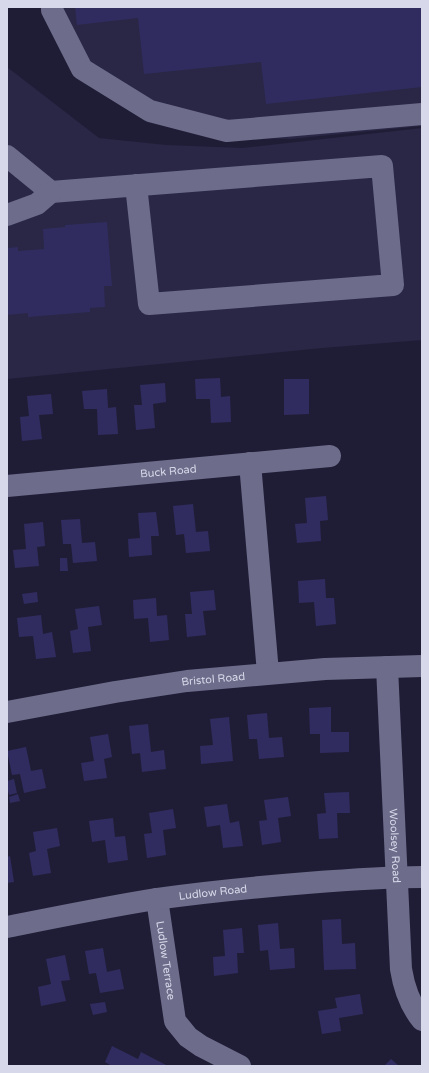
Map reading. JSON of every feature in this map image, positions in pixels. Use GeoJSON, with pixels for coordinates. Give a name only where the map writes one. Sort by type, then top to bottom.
{"type":"FeatureCollection","features":[{"type":"Feature","properties":{"kind":"street"},"geometry":{"type":"LineString","coordinates":[[52,7],[52,10],[82,69],[150,111],[227,131],[422,114]]}},
{"type":"Feature","properties":{"kind":"street"},"geometry":{"type":"LineString","coordinates":[[7,156],[51,192]]}},
{"type":"Feature","properties":{"kind":"street"},"geometry":{"type":"LineString","coordinates":[[7,215],[37,204],[51,192],[136,185],[382,166],[393,285],[150,304],[136,185]]}},
{"type":"Feature","properties":{"kind":"street","name":"Buck Road"},"geometry":{"type":"LineString","coordinates":[[7,486],[330,456]]}},
{"type":"Feature","properties":{"kind":"street"},"geometry":{"type":"LineString","coordinates":[[250,463],[268,673]]}},
{"type":"Feature","properties":{"kind":"street","name":"Bristol Road"},"geometry":{"type":"LineString","coordinates":[[7,712],[187,681],[325,669],[422,666]]}},
{"type":"Feature","properties":{"kind":"street","name":"Woolsey Road"},"geometry":{"type":"LineString","coordinates":[[387,667],[401,969],[406,991],[415,1011],[422,1020]]}},
{"type":"Feature","properties":{"kind":"street","name":"Ludlow Road"},"geometry":{"type":"LineString","coordinates":[[7,927],[157,899],[217,891],[279,885],[397,877],[422,877]]}},
{"type":"Feature","properties":{"kind":"street","name":"Ludlow Terrace"},"geometry":{"type":"LineString","coordinates":[[157,899],[175,1021],[188,1037],[201,1046],[240,1066]]}},
{"type":"Feature","properties":{"kind":"shaded area"},"geometry":{"type":"Polygon","coordinates":[[[45,7],[422,7],[422,126],[289,139],[206,136],[72,68],[45,7]]]}},
{"type":"Feature","properties":{"kind":"shaded area"},"geometry":{"type":"Polygon","coordinates":[[[7,67],[99,138],[166,145],[242,148],[422,128],[422,340],[322,348],[7,379],[7,67]]]}},
{"type":"Feature","properties":{"kind":"building"},"geometry":{"type":"Polygon","coordinates":[[[75,7],[422,7],[422,87],[266,104],[261,62],[144,74],[138,18],[77,25],[75,7]]]}},
{"type":"Feature","properties":{"kind":"building"},"geometry":{"type":"Polygon","coordinates":[[[107,222],[112,286],[104,286],[105,307],[90,308],[90,312],[28,317],[28,313],[7,315],[7,248],[18,247],[18,251],[44,249],[43,229],[65,227],[65,225],[107,222]]]}},
{"type":"Feature","properties":{"kind":"building"},"geometry":{"type":"Polygon","coordinates":[[[220,378],[221,397],[230,396],[231,422],[211,423],[210,399],[196,399],[195,379],[220,378]]]}},
{"type":"Feature","properties":{"kind":"building"},"geometry":{"type":"Polygon","coordinates":[[[284,379],[309,379],[309,414],[284,415],[284,379]]]}},
{"type":"Feature","properties":{"kind":"building"},"geometry":{"type":"Polygon","coordinates":[[[165,383],[166,402],[153,404],[155,428],[136,430],[134,405],[142,405],[140,385],[165,383]]]}},
{"type":"Feature","properties":{"kind":"building"},"geometry":{"type":"Polygon","coordinates":[[[107,389],[108,408],[116,407],[118,434],[98,435],[97,409],[84,409],[82,391],[107,389]]]}},
{"type":"Feature","properties":{"kind":"building"},"geometry":{"type":"Polygon","coordinates":[[[51,394],[53,414],[39,415],[42,439],[22,441],[20,417],[29,416],[27,396],[51,394]]]}},
{"type":"Feature","properties":{"kind":"building"},"geometry":{"type":"Polygon","coordinates":[[[326,496],[328,520],[320,521],[321,541],[297,543],[295,524],[307,523],[305,498],[326,496]]]}},
{"type":"Feature","properties":{"kind":"building"},"geometry":{"type":"Polygon","coordinates":[[[193,504],[196,532],[208,531],[210,551],[186,553],[184,534],[176,535],[173,506],[193,504]]]}},
{"type":"Feature","properties":{"kind":"building"},"geometry":{"type":"Polygon","coordinates":[[[156,512],[159,536],[151,536],[152,555],[129,557],[128,539],[140,538],[138,513],[156,512]]]}},
{"type":"Feature","properties":{"kind":"building"},"geometry":{"type":"Polygon","coordinates":[[[80,519],[82,543],[95,542],[97,561],[73,563],[71,544],[63,544],[61,520],[80,519]]]}},
{"type":"Feature","properties":{"kind":"building"},"geometry":{"type":"Polygon","coordinates":[[[43,522],[45,546],[37,547],[39,566],[15,568],[13,550],[26,549],[24,524],[43,522]]]}},
{"type":"Feature","properties":{"kind":"building"},"geometry":{"type":"Polygon","coordinates":[[[60,558],[67,558],[68,571],[60,571],[60,558]]]}},
{"type":"Feature","properties":{"kind":"building"},"geometry":{"type":"Polygon","coordinates":[[[325,579],[326,598],[334,598],[336,624],[316,626],[314,602],[299,603],[298,581],[325,579]]]}},
{"type":"Feature","properties":{"kind":"building"},"geometry":{"type":"Polygon","coordinates":[[[214,590],[216,610],[203,611],[206,635],[187,637],[185,614],[192,614],[190,592],[214,590]]]}},
{"type":"Feature","properties":{"kind":"building"},"geometry":{"type":"Polygon","coordinates":[[[37,592],[38,602],[24,604],[22,594],[37,592]]]}},
{"type":"Feature","properties":{"kind":"building"},"geometry":{"type":"Polygon","coordinates":[[[156,598],[157,616],[167,615],[169,640],[150,642],[148,618],[134,619],[133,600],[156,598]]]}},
{"type":"Feature","properties":{"kind":"building"},"geometry":{"type":"Polygon","coordinates":[[[99,606],[102,625],[88,627],[91,651],[73,653],[70,631],[78,629],[75,609],[99,606]]]}},
{"type":"Feature","properties":{"kind":"building"},"geometry":{"type":"Polygon","coordinates":[[[41,615],[43,634],[52,632],[56,657],[36,659],[33,636],[19,637],[17,618],[41,615]]]}},
{"type":"Feature","properties":{"kind":"building"},"geometry":{"type":"Polygon","coordinates":[[[331,707],[331,732],[349,732],[349,752],[320,753],[320,734],[310,734],[309,708],[331,707]]]}},
{"type":"Feature","properties":{"kind":"building"},"geometry":{"type":"Polygon","coordinates":[[[267,713],[269,738],[282,737],[284,757],[259,759],[257,739],[249,739],[247,715],[267,713]]]}},
{"type":"Feature","properties":{"kind":"building"},"geometry":{"type":"Polygon","coordinates":[[[229,717],[233,761],[201,764],[200,746],[213,745],[210,719],[229,717]]]}},
{"type":"Feature","properties":{"kind":"building"},"geometry":{"type":"Polygon","coordinates":[[[148,724],[151,752],[164,750],[166,769],[142,772],[140,753],[132,754],[129,726],[148,724]]]}},
{"type":"Feature","properties":{"kind":"building"},"geometry":{"type":"Polygon","coordinates":[[[108,734],[112,757],[104,759],[107,778],[84,781],[81,763],[94,761],[90,737],[108,734]]]}},
{"type":"Feature","properties":{"kind":"building"},"geometry":{"type":"Polygon","coordinates":[[[26,747],[31,771],[42,769],[46,788],[24,793],[20,774],[12,775],[7,751],[26,747]]]}},
{"type":"Feature","properties":{"kind":"building"},"geometry":{"type":"Polygon","coordinates":[[[14,779],[17,793],[9,795],[7,781],[14,779]]]}},
{"type":"Feature","properties":{"kind":"building"},"geometry":{"type":"Polygon","coordinates":[[[349,792],[350,813],[337,813],[338,838],[319,839],[317,814],[326,813],[324,793],[349,792]]]}},
{"type":"Feature","properties":{"kind":"building"},"geometry":{"type":"Polygon","coordinates":[[[18,794],[20,801],[10,803],[9,797],[18,794]]]}},
{"type":"Feature","properties":{"kind":"building"},"geometry":{"type":"Polygon","coordinates":[[[288,797],[291,816],[278,818],[281,842],[262,845],[259,821],[267,820],[264,800],[288,797]]]}},
{"type":"Feature","properties":{"kind":"building"},"geometry":{"type":"Polygon","coordinates":[[[227,804],[230,823],[239,821],[243,846],[223,848],[220,825],[207,827],[204,807],[227,804]]]}},
{"type":"Feature","properties":{"kind":"building"},"geometry":{"type":"Polygon","coordinates":[[[173,809],[176,828],[163,830],[166,855],[147,858],[144,834],[152,833],[149,813],[173,809]]]}},
{"type":"Feature","properties":{"kind":"building"},"geometry":{"type":"Polygon","coordinates":[[[113,818],[115,837],[125,836],[128,860],[108,863],[105,840],[92,842],[89,821],[113,818]]]}},
{"type":"Feature","properties":{"kind":"building"},"geometry":{"type":"Polygon","coordinates":[[[57,828],[60,846],[47,849],[51,873],[33,876],[29,853],[36,851],[33,832],[57,828]]]}},
{"type":"Feature","properties":{"kind":"building"},"geometry":{"type":"Polygon","coordinates":[[[10,856],[14,882],[7,883],[7,857],[10,856]]]}},
{"type":"Feature","properties":{"kind":"building"},"geometry":{"type":"Polygon","coordinates":[[[341,919],[342,944],[355,943],[356,969],[324,970],[322,920],[341,919]]]}},
{"type":"Feature","properties":{"kind":"building"},"geometry":{"type":"Polygon","coordinates":[[[278,923],[280,949],[294,948],[295,968],[270,970],[268,950],[260,951],[258,925],[278,923]]]}},
{"type":"Feature","properties":{"kind":"building"},"geometry":{"type":"Polygon","coordinates":[[[242,928],[244,953],[237,953],[238,973],[214,976],[213,957],[225,956],[223,930],[242,928]]]}},
{"type":"Feature","properties":{"kind":"building"},"geometry":{"type":"Polygon","coordinates":[[[103,948],[107,972],[120,969],[124,989],[100,993],[96,973],[89,974],[85,951],[103,948]]]}},
{"type":"Feature","properties":{"kind":"building"},"geometry":{"type":"Polygon","coordinates":[[[65,955],[70,980],[61,981],[66,1001],[41,1006],[38,987],[51,984],[46,959],[65,955]]]}},
{"type":"Feature","properties":{"kind":"building"},"geometry":{"type":"Polygon","coordinates":[[[360,994],[363,1014],[339,1018],[341,1031],[322,1034],[318,1011],[337,1008],[335,998],[360,994]]]}},
{"type":"Feature","properties":{"kind":"building"},"geometry":{"type":"Polygon","coordinates":[[[105,1002],[107,1012],[93,1015],[90,1004],[105,1002]]]}},
{"type":"Feature","properties":{"kind":"building"},"geometry":{"type":"Polygon","coordinates":[[[112,1046],[138,1059],[141,1052],[168,1066],[112,1066],[105,1062],[112,1046]]]}},
{"type":"Feature","properties":{"kind":"building"},"geometry":{"type":"Polygon","coordinates":[[[391,1059],[399,1066],[384,1066],[391,1059]]]}}]}
